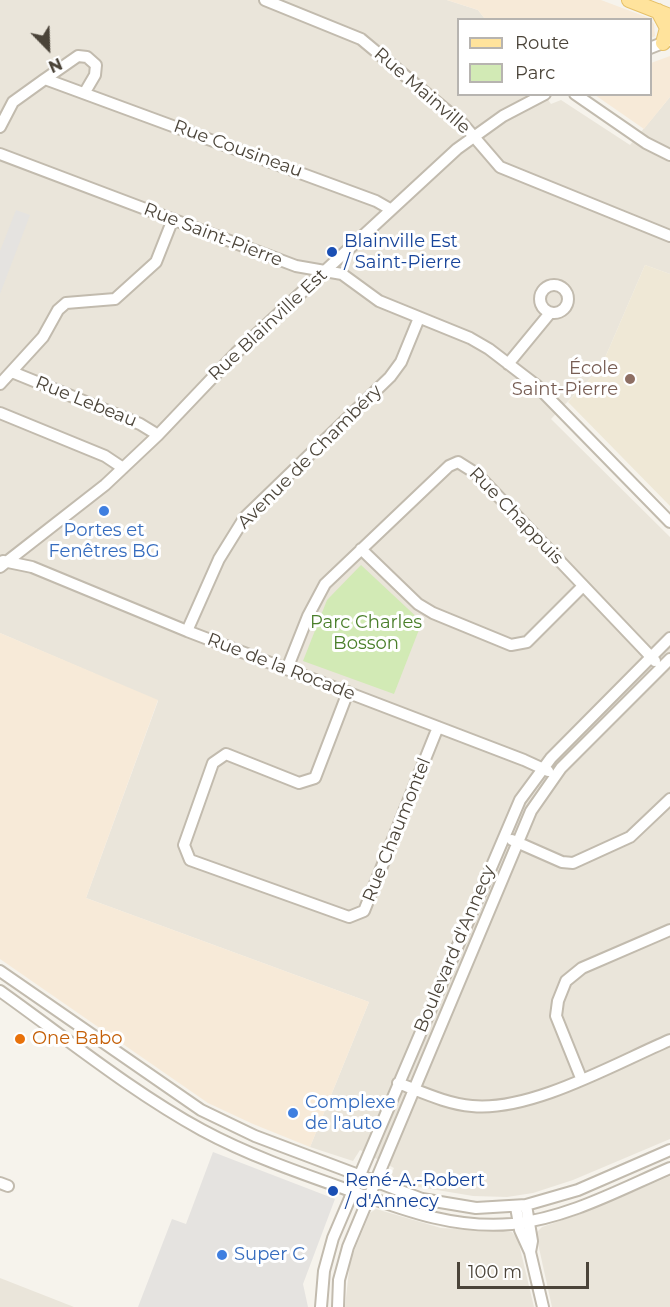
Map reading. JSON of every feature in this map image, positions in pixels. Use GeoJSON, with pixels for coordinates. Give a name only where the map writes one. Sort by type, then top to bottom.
{"type":"FeatureCollection","features":[{"type":"Feature","properties":{"kind":"main road"},"geometry":{"type":"LineString","coordinates":[[629,0],[664,14],[667,28],[661,43]]}},
{"type":"Feature","properties":{"kind":"street","name":"Rue Mainville"},"geometry":{"type":"LineString","coordinates":[[265,0],[361,39],[474,136],[492,160],[504,169],[670,236]]}},
{"type":"Feature","properties":{"kind":"street"},"geometry":{"type":"LineString","coordinates":[[0,127],[13,102],[78,56],[87,57],[96,65],[95,75],[85,92]]}},
{"type":"Feature","properties":{"kind":"street","name":"Rue Cousineau"},"geometry":{"type":"LineString","coordinates":[[45,79],[376,201],[390,209]]}},
{"type":"Feature","properties":{"kind":"street","name":"Rue Blainville Est"},"geometry":{"type":"LineString","coordinates":[[2,563],[85,501],[123,468],[158,435],[225,363],[390,209],[474,136],[503,116],[541,96]]}},
{"type":"Feature","properties":{"kind":"street"},"geometry":{"type":"LineString","coordinates":[[578,96],[646,143],[670,155]]}},
{"type":"Feature","properties":{"kind":"street","name":"Rue Saint-Pierre"},"geometry":{"type":"LineString","coordinates":[[0,154],[296,266],[342,274],[372,298],[470,338],[541,390],[670,522]]}},
{"type":"Feature","properties":{"kind":"street"},"geometry":{"type":"LineString","coordinates":[[0,384],[43,337],[58,310],[66,303],[115,299],[156,262],[172,219]]}},
{"type":"Feature","properties":{"kind":"street"},"geometry":{"type":"LineString","coordinates":[[508,364],[543,325],[550,313]]}},
{"type":"Feature","properties":{"kind":"street","name":"Avenue de Chambéry"},"geometry":{"type":"LineString","coordinates":[[187,631],[219,559],[245,517],[390,377],[401,362],[419,318]]}},
{"type":"Feature","properties":{"kind":"street","name":"Rue Lebeau"},"geometry":{"type":"LineString","coordinates":[[12,372],[140,424],[158,435]]}},
{"type":"Feature","properties":{"kind":"street"},"geometry":{"type":"LineString","coordinates":[[0,413],[105,456],[123,468]]}},
{"type":"Feature","properties":{"kind":"street","name":"Rue Chappuis"},"geometry":{"type":"LineString","coordinates":[[287,669],[308,616],[326,584],[449,466],[459,462],[471,469],[662,667]]}},
{"type":"Feature","properties":{"kind":"street"},"geometry":{"type":"LineString","coordinates":[[361,549],[418,604],[433,614],[511,645],[527,642],[583,586]]}},
{"type":"Feature","properties":{"kind":"street","name":"Rue de la Rocade"},"geometry":{"type":"LineString","coordinates":[[2,563],[32,567],[187,631],[542,768],[554,776]]}},
{"type":"Feature","properties":{"kind":"street","name":"Boulevard d'Annecy"},"geometry":{"type":"LineString","coordinates":[[321,1307],[327,1256],[520,800],[542,768],[670,638]]}},
{"type":"Feature","properties":{"kind":"street","name":"Boulevard d'Annecy"},"geometry":{"type":"LineString","coordinates":[[338,1307],[339,1280],[345,1255],[516,842],[535,805],[554,776],[670,659]]}},
{"type":"Feature","properties":{"kind":"street","name":"Rue Chaumontel"},"geometry":{"type":"LineString","coordinates":[[348,692],[315,778],[299,783],[225,754],[213,763],[184,845],[190,860],[349,917],[364,911],[438,727]]}},
{"type":"Feature","properties":{"kind":"street"},"geometry":{"type":"LineString","coordinates":[[503,836],[562,862],[576,862],[630,837],[670,799]]}},
{"type":"Feature","properties":{"kind":"street"},"geometry":{"type":"LineString","coordinates":[[581,1078],[556,1016],[558,1000],[566,981],[578,970],[670,930]]}},
{"type":"Feature","properties":{"kind":"street"},"geometry":{"type":"LineString","coordinates":[[0,971],[201,1110],[249,1134],[375,1183],[441,1204],[476,1208],[521,1206],[578,1190],[670,1150]]}},
{"type":"Feature","properties":{"kind":"street"},"geometry":{"type":"LineString","coordinates":[[0,992],[163,1106],[200,1128],[240,1148],[414,1214],[443,1221],[477,1225],[524,1222],[576,1209],[670,1168]]}},
{"type":"Feature","properties":{"kind":"street"},"geometry":{"type":"LineString","coordinates":[[399,1083],[458,1104],[488,1107],[523,1101],[670,1040]]}},
{"type":"Feature","properties":{"kind":"street"},"geometry":{"type":"LineString","coordinates":[[521,1206],[543,1307]]}},
{"type":"Feature","properties":{"kind":"shaded area"},"geometry":{"type":"Polygon","coordinates":[[[0,0],[447,0],[478,10],[484,18],[457,18],[457,96],[546,96],[551,104],[561,100],[630,145],[670,97],[670,274],[645,265],[601,367],[551,419],[670,537],[670,1139],[573,1180],[533,1193],[507,1197],[473,1196],[407,1185],[390,1178],[394,1168],[360,1150],[353,1161],[310,1147],[369,1002],[86,898],[158,701],[0,633],[0,0]]]}},
{"type":"Feature","properties":{"kind":"shaded area"},"geometry":{"type":"Polygon","coordinates":[[[447,0],[601,0],[649,18],[484,18],[478,10],[447,0]]]}},
{"type":"Feature","properties":{"kind":"shaded area"},"geometry":{"type":"Polygon","coordinates":[[[652,22],[654,24],[655,36],[652,38],[652,22]]]}},
{"type":"Feature","properties":{"kind":"shaded area"},"geometry":{"type":"Polygon","coordinates":[[[670,56],[670,97],[644,129],[596,96],[652,96],[652,63],[670,56]]]}},
{"type":"Feature","properties":{"kind":"shaded area"},"geometry":{"type":"Polygon","coordinates":[[[16,210],[30,215],[0,294],[0,251],[16,210]]]}},
{"type":"Feature","properties":{"kind":"shaded area","name":"École Saint-Pierre"},"geometry":{"type":"Polygon","coordinates":[[[645,265],[670,274],[670,506],[568,402],[601,367],[645,265]]]}},
{"type":"Feature","properties":{"kind":"shaded area"},"geometry":{"type":"Polygon","coordinates":[[[0,633],[158,700],[86,898],[369,1002],[310,1147],[208,1103],[0,959],[0,633]]]}},
{"type":"Feature","properties":{"kind":"shaded area"},"geometry":{"type":"Polygon","coordinates":[[[213,1152],[335,1199],[303,1284],[308,1307],[138,1307],[172,1219],[186,1224],[213,1152]]]}},
{"type":"Feature","properties":{"kind":"shaded area"},"geometry":{"type":"Polygon","coordinates":[[[670,1176],[670,1307],[552,1307],[537,1232],[542,1227],[583,1213],[670,1176]]]}},
{"type":"Feature","properties":{"kind":"shaded area"},"geometry":{"type":"Polygon","coordinates":[[[376,1209],[441,1228],[512,1232],[518,1240],[534,1307],[345,1307],[350,1261],[370,1213],[376,1209]]]}},
{"type":"Feature","properties":{"kind":"shaded area"},"geometry":{"type":"Polygon","coordinates":[[[0,1278],[74,1307],[0,1307],[0,1278]]]}},
{"type":"Feature","properties":{"kind":"green space","name":"Parc Charles Bosson"},"geometry":{"type":"Polygon","coordinates":[[[361,565],[422,622],[394,694],[303,661],[327,600],[361,565]]]}},
{"type":"Feature","properties":{"kind":"place","name":"Blainville Est / Saint-Pierre"},"geometry":{"type":"Point","coordinates":[332,252]}},
{"type":"Feature","properties":{"kind":"place","name":"École Saint-Pierre"},"geometry":{"type":"Point","coordinates":[630,379]}},
{"type":"Feature","properties":{"kind":"place","name":"Portes et Fenêtres BG"},"geometry":{"type":"Point","coordinates":[104,511]}},
{"type":"Feature","properties":{"kind":"place","name":"One Babo"},"geometry":{"type":"Point","coordinates":[20,1039]}},
{"type":"Feature","properties":{"kind":"place","name":"Complexe de l'auto"},"geometry":{"type":"Point","coordinates":[293,1113]}},
{"type":"Feature","properties":{"kind":"place","name":"René-A.-Robert / d'Annecy"},"geometry":{"type":"Point","coordinates":[333,1191]}},
{"type":"Feature","properties":{"kind":"place","name":"Super C"},"geometry":{"type":"Point","coordinates":[222,1255]}}]}
